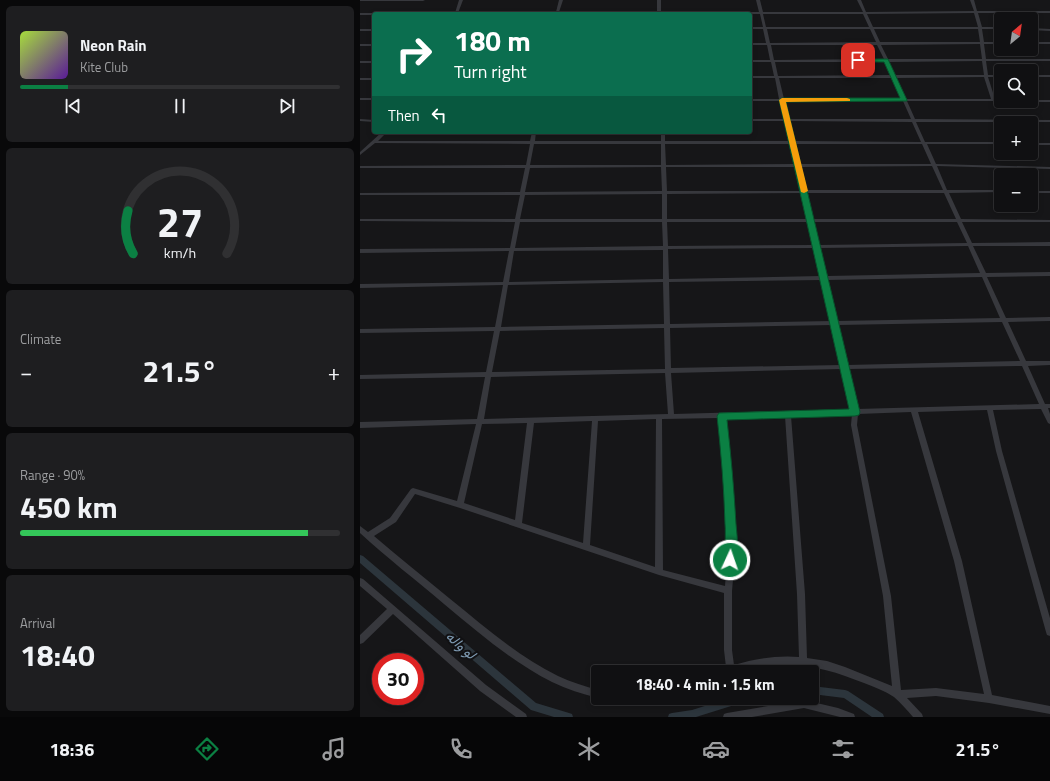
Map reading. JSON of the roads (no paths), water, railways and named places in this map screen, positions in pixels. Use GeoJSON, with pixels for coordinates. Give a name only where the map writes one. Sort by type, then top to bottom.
{"type":"FeatureCollection","features":[{"type":"Feature","properties":{"kind":"street"},"geometry":{"type":"LineString","coordinates":[[360,4],[362,0],[423,0]]}},
{"type":"Feature","properties":{"kind":"street"},"geometry":{"type":"LineString","coordinates":[[457,12],[461,0]]}},
{"type":"Feature","properties":{"kind":"street"},"geometry":{"type":"LineString","coordinates":[[557,12],[560,0]]}},
{"type":"Feature","properties":{"kind":"street"},"geometry":{"type":"LineString","coordinates":[[659,12],[660,0]]}},
{"type":"Feature","properties":{"kind":"street"},"geometry":{"type":"LineString","coordinates":[[758,0],[825,278],[855,412],[854,425],[887,596],[897,694]]}},
{"type":"Feature","properties":{"kind":"street"},"geometry":{"type":"LineString","coordinates":[[859,0],[969,245],[1024,363],[1047,406],[1050,421]]}},
{"type":"Feature","properties":{"kind":"street"},"geometry":{"type":"LineString","coordinates":[[752,100],[993,100],[986,76],[980,27],[972,0]]}},
{"type":"Feature","properties":{"kind":"street"},"geometry":{"type":"LineString","coordinates":[[752,13],[1050,12]]}},
{"type":"Feature","properties":{"kind":"street"},"geometry":{"type":"LineString","coordinates":[[360,14],[372,14]]}},
{"type":"Feature","properties":{"kind":"street"},"geometry":{"type":"LineString","coordinates":[[752,28],[994,28]]}},
{"type":"Feature","properties":{"kind":"street"},"geometry":{"type":"LineString","coordinates":[[1038,29],[1050,30]]}},
{"type":"Feature","properties":{"kind":"street"},"geometry":{"type":"LineString","coordinates":[[360,30],[372,30]]}},
{"type":"Feature","properties":{"kind":"street"},"geometry":{"type":"LineString","coordinates":[[752,44],[994,43]]}},
{"type":"Feature","properties":{"kind":"street"},"geometry":{"type":"LineString","coordinates":[[1038,43],[1050,43]]}},
{"type":"Feature","properties":{"kind":"street"},"geometry":{"type":"LineString","coordinates":[[360,45],[372,45]]}},
{"type":"Feature","properties":{"kind":"street"},"geometry":{"type":"LineString","coordinates":[[752,61],[1050,60]]}},
{"type":"Feature","properties":{"kind":"street"},"geometry":{"type":"LineString","coordinates":[[360,62],[372,62]]}},
{"type":"Feature","properties":{"kind":"street"},"geometry":{"type":"LineString","coordinates":[[752,77],[994,76]]}},
{"type":"Feature","properties":{"kind":"street"},"geometry":{"type":"LineString","coordinates":[[1038,76],[1050,76]]}},
{"type":"Feature","properties":{"kind":"street"},"geometry":{"type":"LineString","coordinates":[[360,79],[372,79]]}},
{"type":"Feature","properties":{"kind":"street"},"geometry":{"type":"LineString","coordinates":[[360,99],[372,99]]}},
{"type":"Feature","properties":{"kind":"street"},"geometry":{"type":"LineString","coordinates":[[1038,100],[1050,101]]}},
{"type":"Feature","properties":{"kind":"street"},"geometry":{"type":"LineString","coordinates":[[360,120],[372,121]]}},
{"type":"Feature","properties":{"kind":"street"},"geometry":{"type":"LineString","coordinates":[[752,120],[1050,121]]}},
{"type":"Feature","properties":{"kind":"street"},"geometry":{"type":"LineString","coordinates":[[360,154],[383,134]]}},
{"type":"Feature","properties":{"kind":"street"},"geometry":{"type":"LineString","coordinates":[[460,505],[480,421],[534,134]]}},
{"type":"Feature","properties":{"kind":"street"},"geometry":{"type":"LineString","coordinates":[[663,134],[668,370],[671,416]]}},
{"type":"Feature","properties":{"kind":"street"},"geometry":{"type":"LineString","coordinates":[[374,142],[994,143]]}},
{"type":"Feature","properties":{"kind":"street"},"geometry":{"type":"LineString","coordinates":[[1038,144],[1050,144]]}},
{"type":"Feature","properties":{"kind":"street"},"geometry":{"type":"LineString","coordinates":[[360,167],[934,165],[1050,168]]}},
{"type":"Feature","properties":{"kind":"street"},"geometry":{"type":"LineString","coordinates":[[360,194],[804,191],[994,192]]}},
{"type":"Feature","properties":{"kind":"street"},"geometry":{"type":"LineString","coordinates":[[1038,192],[1050,192]]}},
{"type":"Feature","properties":{"kind":"street"},"geometry":{"type":"LineString","coordinates":[[360,220],[1050,221]]}},
{"type":"Feature","properties":{"kind":"street"},"geometry":{"type":"LineString","coordinates":[[360,251],[1050,244]]}},
{"type":"Feature","properties":{"kind":"street"},"geometry":{"type":"LineString","coordinates":[[360,286],[1050,274]]}},
{"type":"Feature","properties":{"kind":"street"},"geometry":{"type":"LineString","coordinates":[[360,331],[1050,319]]}},
{"type":"Feature","properties":{"kind":"street"},"geometry":{"type":"LineString","coordinates":[[360,377],[1050,363]]}},
{"type":"Feature","properties":{"kind":"street"},"geometry":{"type":"LineString","coordinates":[[360,425],[1047,406]]}},
{"type":"Feature","properties":{"kind":"street"},"geometry":{"type":"LineString","coordinates":[[989,407],[999,451],[1050,632]]}},
{"type":"Feature","properties":{"kind":"street"},"geometry":{"type":"LineString","coordinates":[[914,410],[958,561],[989,699]]}},
{"type":"Feature","properties":{"kind":"street"},"geometry":{"type":"LineString","coordinates":[[788,414],[801,594],[803,660]]}},
{"type":"Feature","properties":{"kind":"street"},"geometry":{"type":"LineString","coordinates":[[722,416],[729,474],[732,545],[728,591],[727,665]]}},
{"type":"Feature","properties":{"kind":"street"},"geometry":{"type":"LineString","coordinates":[[659,417],[659,572]]}},
{"type":"Feature","properties":{"kind":"street"},"geometry":{"type":"LineString","coordinates":[[586,548],[595,419]]}},
{"type":"Feature","properties":{"kind":"street"},"geometry":{"type":"LineString","coordinates":[[518,524],[531,420]]}},
{"type":"Feature","properties":{"kind":"street"},"geometry":{"type":"LineString","coordinates":[[368,536],[394,520],[413,491],[518,524],[659,572],[728,591]]}},
{"type":"Feature","properties":{"kind":"street"},"geometry":{"type":"LineString","coordinates":[[360,529],[513,654],[563,682],[591,692]]}},
{"type":"Feature","properties":{"kind":"street"},"geometry":{"type":"LineString","coordinates":[[360,581],[483,688],[523,717]]}},
{"type":"Feature","properties":{"kind":"street"},"geometry":{"type":"LineString","coordinates":[[360,640],[393,609]]}},
{"type":"Feature","properties":{"kind":"street"},"geometry":{"type":"LineString","coordinates":[[754,665],[789,659],[826,664],[846,670],[897,694],[919,717]]}},
{"type":"Feature","properties":{"kind":"street"},"geometry":{"type":"LineString","coordinates":[[897,694],[936,692],[989,699],[1050,710]]}},
{"type":"Feature","properties":{"kind":"street"},"geometry":{"type":"LineString","coordinates":[[727,717],[804,704],[837,715],[851,717]]}},
{"type":"Feature","properties":{"kind":"waterway","name":"لو واله"},"geometry":{"type":"LineString","coordinates":[[360,558],[534,707],[569,717]]}},
{"type":"Feature","properties":{"kind":"waterway","name":"لو واله"},"geometry":{"type":"LineString","coordinates":[[819,691],[845,694],[880,717]]}},
{"type":"Feature","properties":{"kind":"waterway","name":"لو واله"},"geometry":{"type":"LineString","coordinates":[[672,717],[692,714],[721,705]]}}]}
